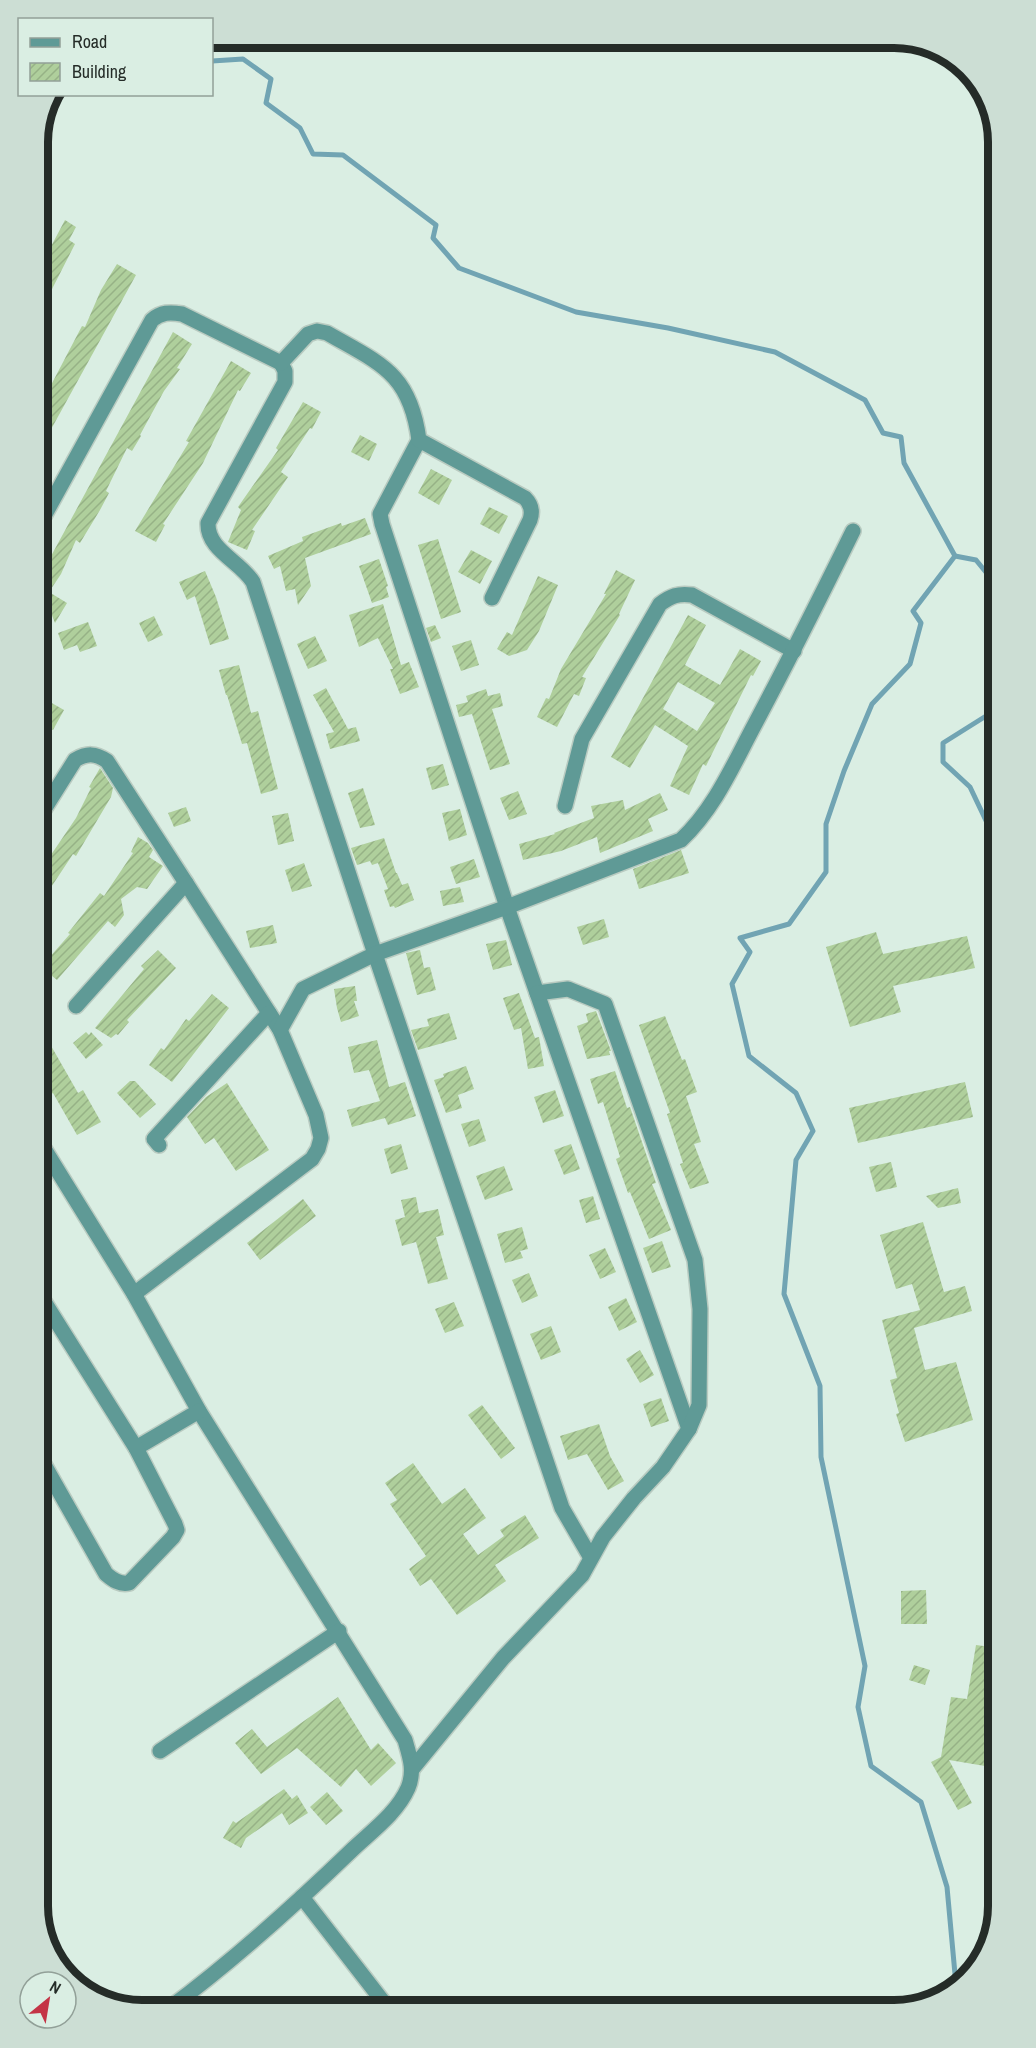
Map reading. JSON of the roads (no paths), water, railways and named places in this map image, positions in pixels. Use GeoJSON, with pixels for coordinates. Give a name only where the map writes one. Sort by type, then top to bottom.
{"type":"FeatureCollection","features":[{"type":"Feature","properties":{"kind":"street"},"geometry":{"type":"LineString","coordinates":[[48,509],[152,321],[158,315],[174,312],[182,314],[280,363],[285,371],[285,382],[208,524],[208,532],[216,546],[240,565],[253,582],[375,954],[562,1508],[591,1558]]}},
{"type":"Feature","properties":{"kind":"street"},"geometry":{"type":"LineString","coordinates":[[280,363],[308,334],[317,331],[327,333],[390,371],[401,384],[410,401],[419,440],[381,511],[380,517],[507,906],[689,1429]]}},
{"type":"Feature","properties":{"kind":"street"},"geometry":{"type":"LineString","coordinates":[[419,440],[525,498],[531,507],[530,520],[492,598]]}},
{"type":"Feature","properties":{"kind":"street"},"geometry":{"type":"LineString","coordinates":[[280,1030],[303,989],[375,954],[681,840],[698,822],[717,794],[794,651],[853,531]]}},
{"type":"Feature","properties":{"kind":"street"},"geometry":{"type":"LineString","coordinates":[[565,806],[582,739],[660,604],[670,597],[681,593],[692,595],[794,651]]}},
{"type":"Feature","properties":{"kind":"street"},"geometry":{"type":"LineString","coordinates":[[48,803],[75,760],[84,754],[99,756],[107,761],[280,1030],[316,1115],[321,1138],[312,1159],[134,1294]]}},
{"type":"Feature","properties":{"kind":"street"},"geometry":{"type":"LineString","coordinates":[[76,1006],[186,883]]}},
{"type":"Feature","properties":{"kind":"street"},"geometry":{"type":"LineString","coordinates":[[180,2000],[302,1898],[395,1808],[408,1788],[413,1768],[503,1658],[582,1575],[603,1537],[634,1498],[663,1467],[689,1429],[699,1405],[700,1309],[696,1260],[605,1004],[568,989],[537,993]]}},
{"type":"Feature","properties":{"kind":"street"},"geometry":{"type":"LineString","coordinates":[[159,1145],[154,1139],[269,1013]]}},
{"type":"Feature","properties":{"kind":"street"},"geometry":{"type":"LineString","coordinates":[[48,1155],[134,1294],[199,1411],[405,1740],[413,1768]]}},
{"type":"Feature","properties":{"kind":"street"},"geometry":{"type":"LineString","coordinates":[[48,1308],[136,1448],[177,1530],[169,1543],[129,1582],[124,1584],[112,1579],[106,1574],[48,1472]]}},
{"type":"Feature","properties":{"kind":"street"},"geometry":{"type":"LineString","coordinates":[[136,1448],[199,1411]]}},
{"type":"Feature","properties":{"kind":"street"},"geometry":{"type":"LineString","coordinates":[[160,1751],[339,1632]]}},
{"type":"Feature","properties":{"kind":"street"},"geometry":{"type":"LineString","coordinates":[[302,1898],[382,2000]]}},
{"type":"Feature","properties":{"kind":"waterway"},"geometry":{"type":"LineString","coordinates":[[213,61],[243,59],[271,79],[266,103],[300,128],[313,154],[343,155],[436,225],[433,238],[459,268],[576,312],[668,328],[775,352],[865,400],[883,433],[901,437],[904,463],[955,556],[913,611],[921,623],[910,664],[872,704],[844,771],[826,824],[826,872],[789,924],[740,938],[750,952],[732,984],[749,1056],[796,1093],[813,1131],[796,1160],[784,1294],[820,1386],[821,1457],[865,1666],[858,1707],[871,1766],[921,1802],[947,1887],[955,1977]]}},
{"type":"Feature","properties":{"kind":"waterway"},"geometry":{"type":"LineString","coordinates":[[955,556],[976,560],[988,575]]}},
{"type":"Feature","properties":{"kind":"waterway"},"geometry":{"type":"LineString","coordinates":[[988,711],[986,716],[943,743],[943,762],[970,787],[988,825]]}}]}
